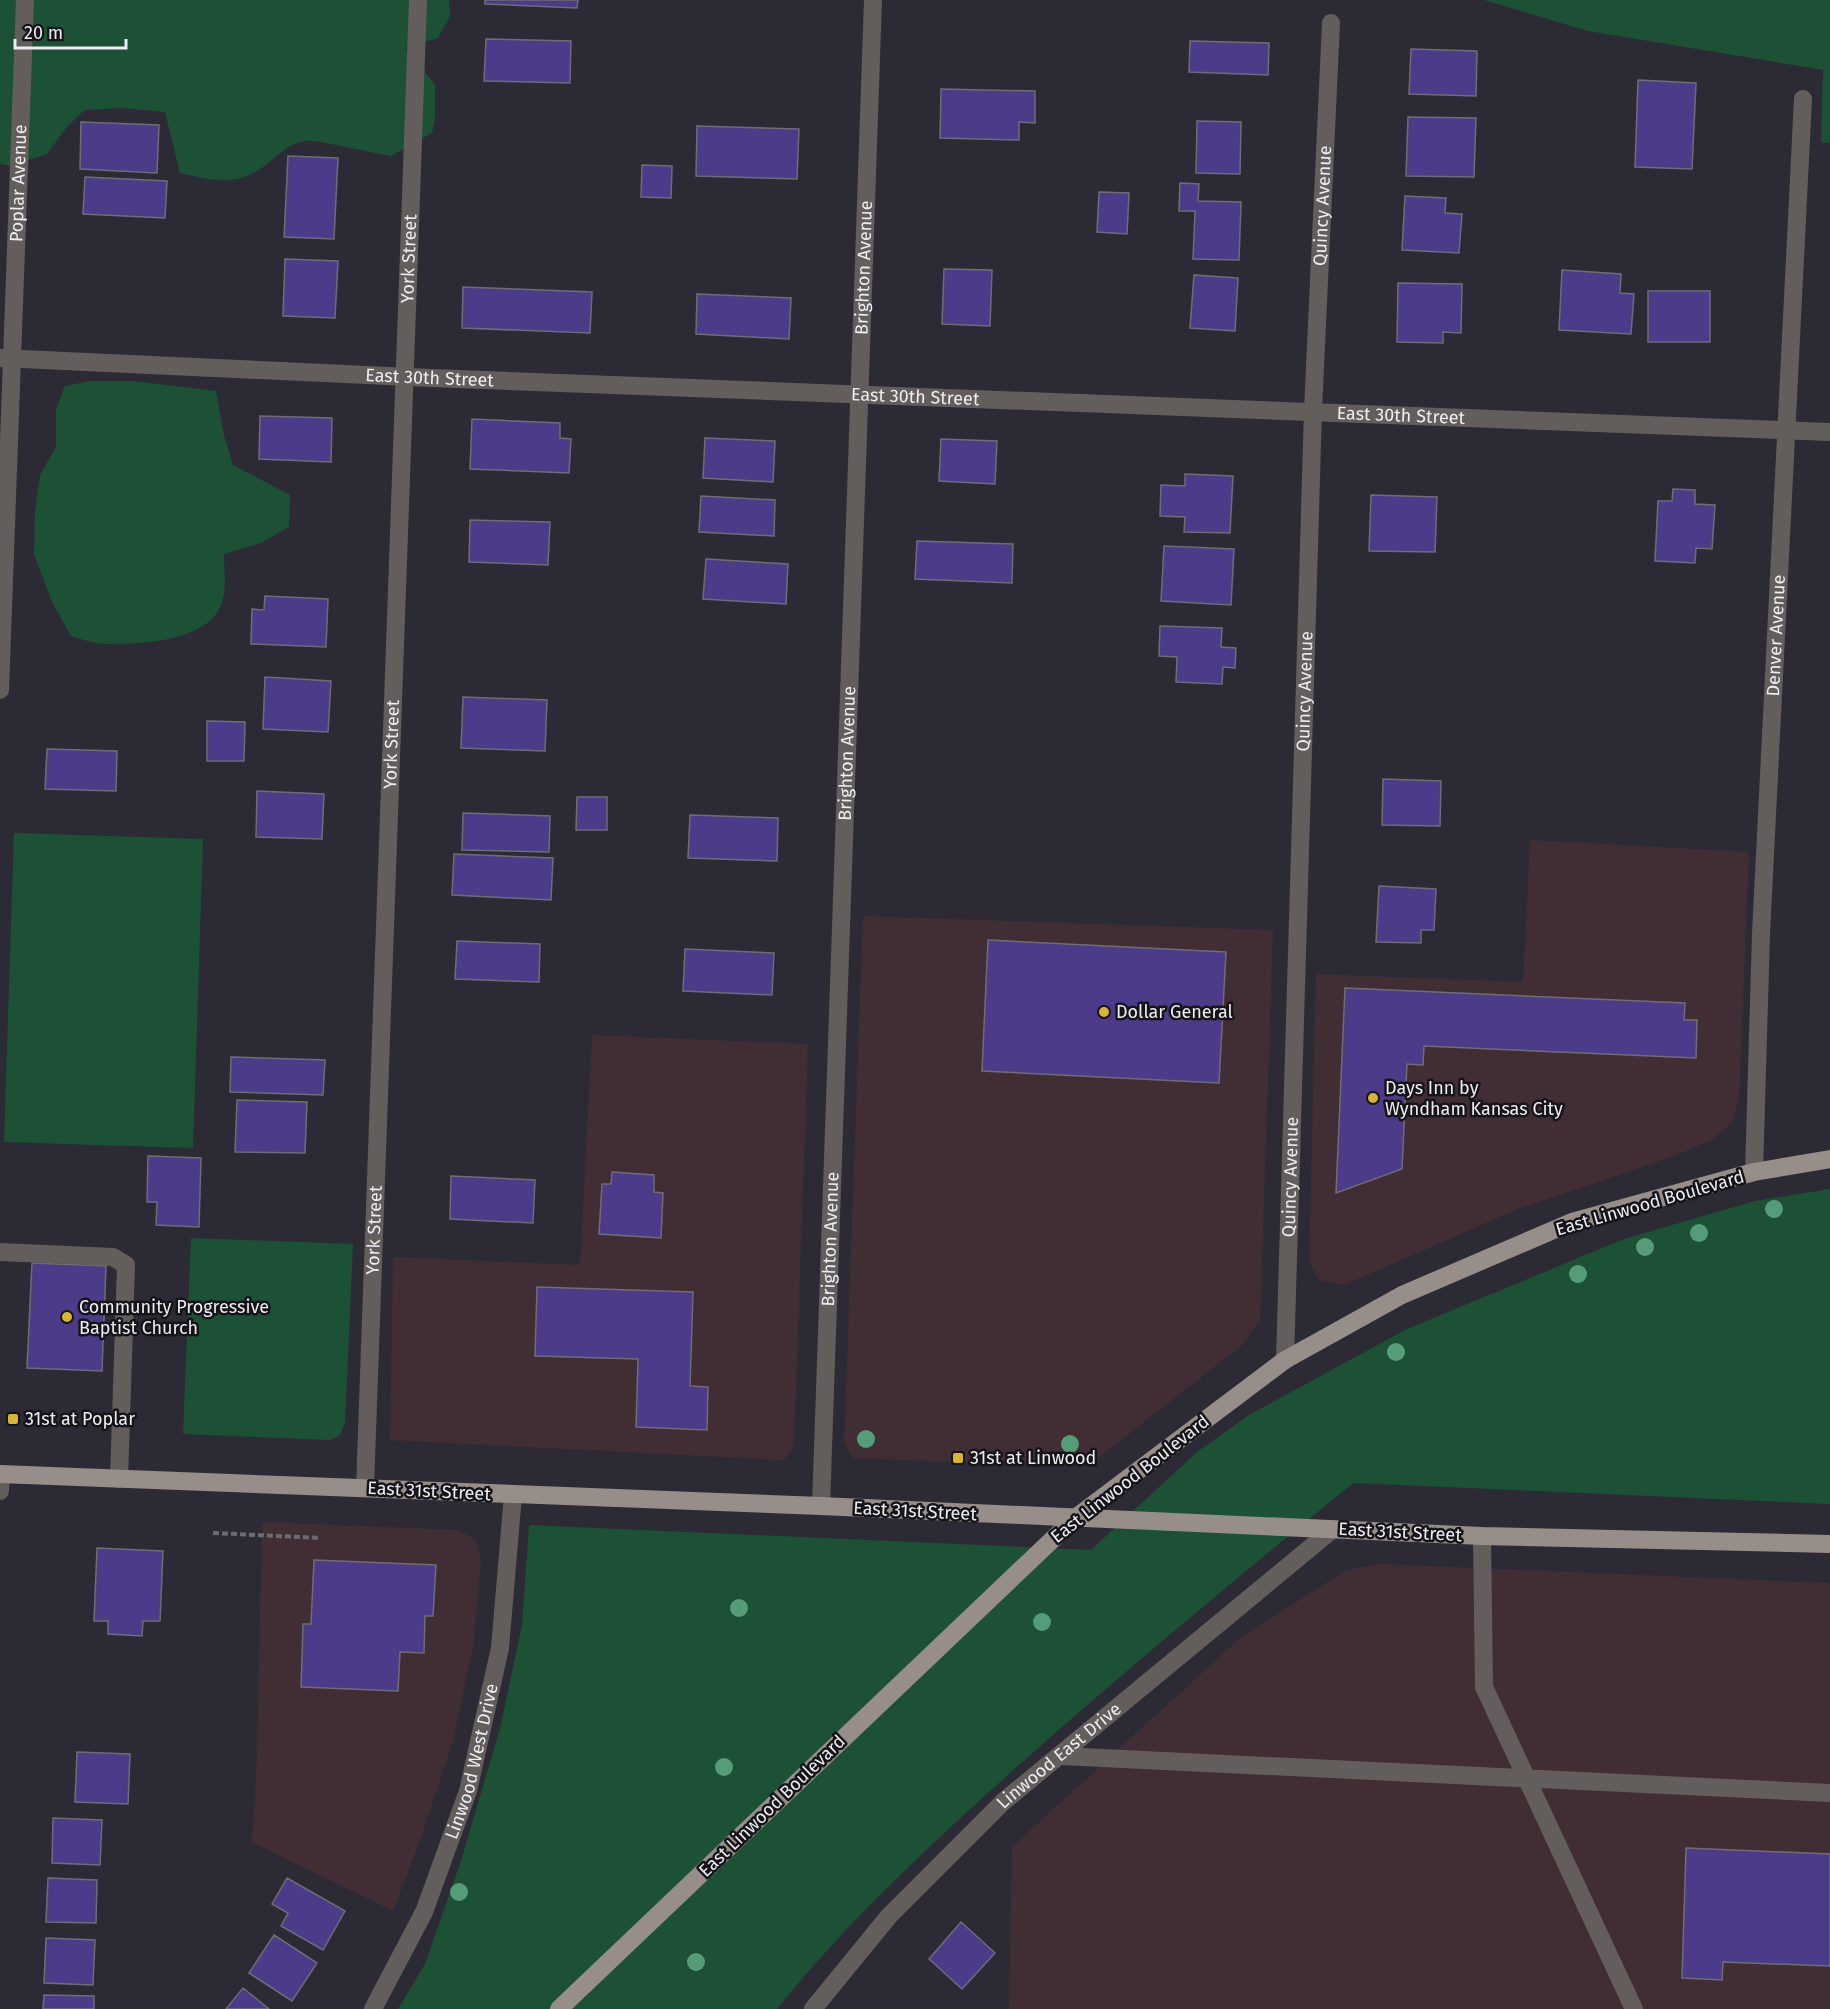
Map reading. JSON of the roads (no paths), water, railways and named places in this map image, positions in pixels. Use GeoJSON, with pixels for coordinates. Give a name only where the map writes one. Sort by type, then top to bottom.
{"type":"FeatureCollection","features":[{"type":"Feature","properties":{"kind":"main road","name":"East Linwood Boulevard"},"geometry":{"type":"LineString","coordinates":[[559,2009],[1074,1519],[1285,1360],[1402,1295],[1572,1222],[1754,1172],[1830,1159]]}},
{"type":"Feature","properties":{"kind":"main road","name":"East 31st Street"},"geometry":{"type":"LineString","coordinates":[[0,1474],[820,1506],[1482,1536],[1830,1544]]}},
{"type":"Feature","properties":{"kind":"street","name":"Poplar Avenue"},"geometry":{"type":"LineString","coordinates":[[0,690],[6,358],[25,0]]}},
{"type":"Feature","properties":{"kind":"street","name":"York Street"},"geometry":{"type":"LineString","coordinates":[[365,1488],[418,0]]}},
{"type":"Feature","properties":{"kind":"street","name":"Brighton Avenue"},"geometry":{"type":"LineString","coordinates":[[820,1506],[873,0]]}},
{"type":"Feature","properties":{"kind":"street","name":"Quincy Avenue"},"geometry":{"type":"LineString","coordinates":[[1285,1360],[1313,410],[1331,23]]}},
{"type":"Feature","properties":{"kind":"street","name":"Denver Avenue"},"geometry":{"type":"LineString","coordinates":[[1754,1172],[1761,922],[1784,430],[1803,99]]}},
{"type":"Feature","properties":{"kind":"street","name":"East 30th Street"},"geometry":{"type":"LineString","coordinates":[[6,358],[404,377],[1313,410],[1830,432]]}},
{"type":"Feature","properties":{"kind":"street"},"geometry":{"type":"LineString","coordinates":[[0,1252],[113,1257],[126,1265],[119,1479]]}},
{"type":"Feature","properties":{"kind":"street"},"geometry":{"type":"LineString","coordinates":[[0,1474],[0,1491]]}},
{"type":"Feature","properties":{"kind":"street","name":"Linwood West Drive"},"geometry":{"type":"LineString","coordinates":[[373,2009],[424,1912],[468,1791],[500,1648],[513,1495]]}},
{"type":"Feature","properties":{"kind":"street","name":"Linwood East Drive"},"geometry":{"type":"LineString","coordinates":[[813,2009],[889,1916],[1003,1802],[1333,1529]]}},
{"type":"Feature","properties":{"kind":"street"},"geometry":{"type":"LineString","coordinates":[[1482,1536],[1484,1687],[1634,2009]]}},
{"type":"Feature","properties":{"kind":"street"},"geometry":{"type":"LineString","coordinates":[[1060,1755],[1830,1792]]}},
{"type":"Feature","properties":{"kind":"place","name":"Dollar General"},"geometry":{"type":"Point","coordinates":[1104,1012]}},
{"type":"Feature","properties":{"kind":"place","name":"Days Inn by Wyndham Kansas City"},"geometry":{"type":"Point","coordinates":[1373,1098]}},
{"type":"Feature","properties":{"kind":"place","name":"Community Progressive Baptist Church"},"geometry":{"type":"Point","coordinates":[67,1317]}},
{"type":"Feature","properties":{"kind":"place","name":"31st at Poplar"},"geometry":{"type":"Point","coordinates":[13,1419]}},
{"type":"Feature","properties":{"kind":"place","name":"31st at Linwood"},"geometry":{"type":"Point","coordinates":[958,1458]}}]}
